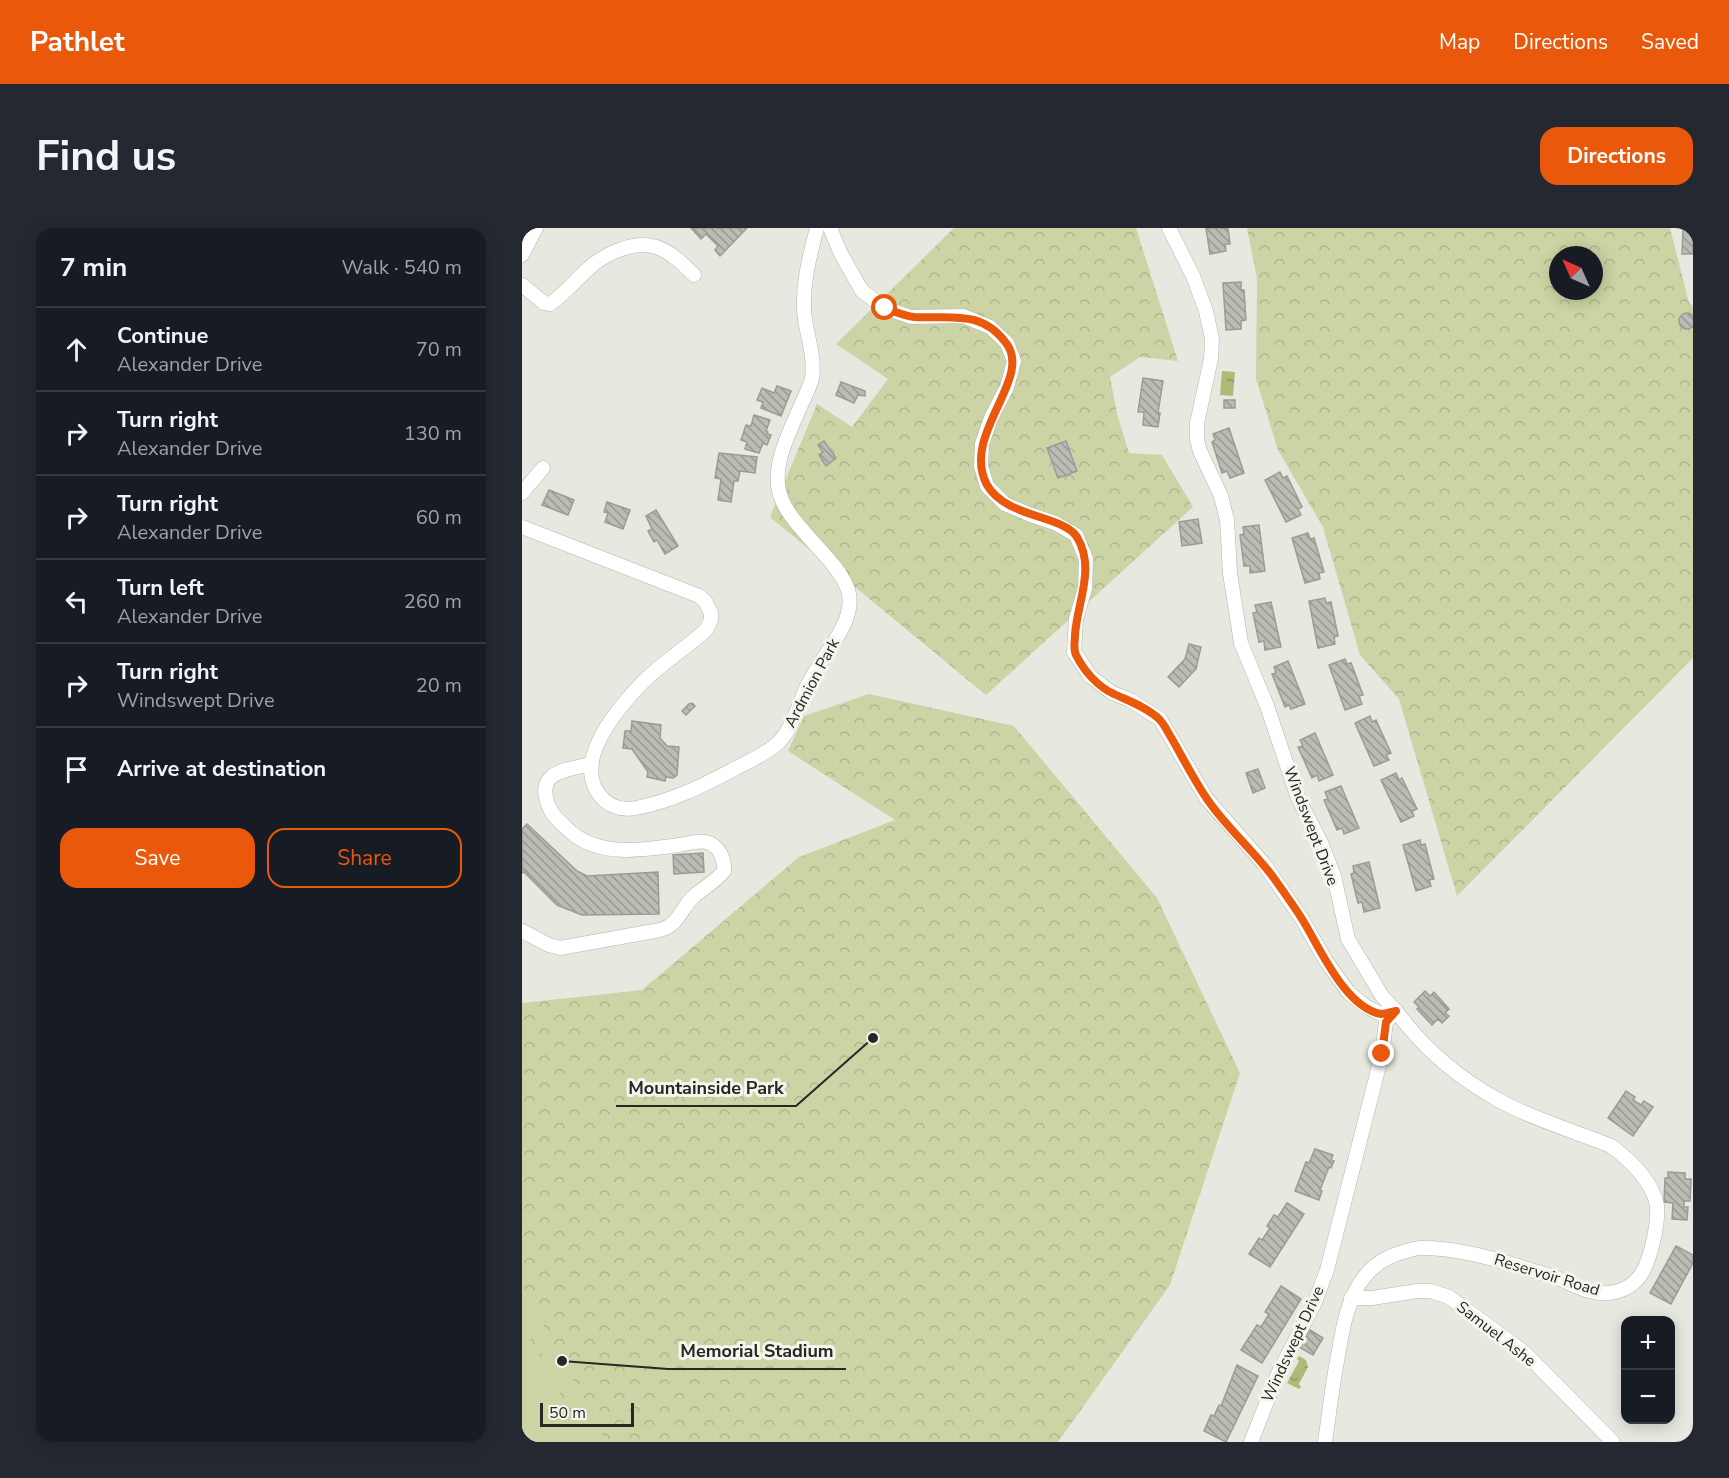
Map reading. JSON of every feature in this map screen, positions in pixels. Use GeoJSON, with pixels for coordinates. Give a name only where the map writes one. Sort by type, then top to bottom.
{"type":"FeatureCollection","features":[{"type":"Feature","properties":{"kind":"street"},"geometry":{"type":"LineString","coordinates":[[522,255],[536,228]]}},
{"type":"Feature","properties":{"kind":"street","name":"Ardmion Park"},"geometry":{"type":"LineString","coordinates":[[592,764],[592,777],[599,795],[613,806],[629,809],[692,791],[756,758],[777,743],[789,727],[808,685],[842,628],[850,601],[848,589],[839,573],[783,502],[778,485],[782,453],[812,378],[805,320],[804,288],[817,228]]}},
{"type":"Feature","properties":{"kind":"street"},"geometry":{"type":"LineString","coordinates":[[830,228],[841,254],[862,291],[885,308],[911,317],[963,316],[990,327],[1007,344],[1014,361],[1007,387],[991,418],[982,444],[981,466],[987,486],[1005,504],[1055,523],[1076,535],[1086,559],[1085,588],[1076,619],[1074,652],[1090,676],[1112,693],[1130,700],[1160,719],[1206,798],[1264,864],[1349,993],[1365,1006],[1381,1014],[1396,1011]]}},
{"type":"Feature","properties":{"kind":"street","name":"Windswept Drive"},"geometry":{"type":"LineString","coordinates":[[1169,228],[1193,276],[1206,311],[1212,339],[1211,359],[1197,423],[1197,440],[1200,452],[1221,496],[1227,520],[1230,573],[1241,644],[1267,706],[1298,798],[1323,845],[1334,876],[1348,939],[1382,996],[1396,1011],[1386,1022],[1382,1054],[1327,1270],[1315,1302],[1277,1376],[1251,1442]]}},
{"type":"Feature","properties":{"kind":"street"},"geometry":{"type":"LineString","coordinates":[[522,285],[544,303],[550,304],[598,262],[623,249],[638,246],[655,246],[668,252],[694,275]]}},
{"type":"Feature","properties":{"kind":"street"},"geometry":{"type":"LineString","coordinates":[[522,493],[543,468]]}},
{"type":"Feature","properties":{"kind":"street"},"geometry":{"type":"LineString","coordinates":[[522,527],[611,563],[669,583],[699,596],[709,607],[711,620],[706,630],[643,682],[621,707],[600,738],[592,764],[557,772],[550,777],[546,785],[546,798],[552,814],[578,837],[594,846],[629,850],[705,842],[720,851],[724,871],[689,902],[671,926],[660,930],[560,948],[522,931]]}},
{"type":"Feature","properties":{"kind":"street","name":"Reservoir Road"},"geometry":{"type":"LineString","coordinates":[[1325,1442],[1344,1319],[1351,1298],[1366,1274],[1376,1264],[1397,1254],[1418,1248],[1438,1249],[1500,1260],[1592,1293],[1608,1293],[1632,1284],[1643,1273],[1649,1260],[1656,1225],[1657,1206],[1648,1185],[1626,1157],[1611,1146],[1526,1113],[1476,1086],[1432,1052],[1408,1028],[1396,1011]]}},
{"type":"Feature","properties":{"kind":"street","name":"Samuel Ashe"},"geometry":{"type":"LineString","coordinates":[[1351,1298],[1372,1298],[1431,1291],[1449,1298],[1524,1352],[1613,1442]]}},
{"type":"Feature","properties":{"kind":"green space"},"geometry":{"type":"Polygon","coordinates":[[[954,228],[1136,228],[1178,361],[1140,357],[1110,377],[1117,414],[1129,453],[1162,455],[1193,507],[986,695],[770,517],[817,404],[852,427],[888,379],[836,344],[954,228]]]}},
{"type":"Feature","properties":{"kind":"green space"},"geometry":{"type":"Polygon","coordinates":[[[1247,228],[1670,228],[1689,303],[1693,306],[1693,658],[1457,896],[1399,699],[1360,655],[1323,527],[1278,450],[1256,379],[1257,279],[1247,228]]]}},
{"type":"Feature","properties":{"kind":"green space"},"geometry":{"type":"Polygon","coordinates":[[[869,694],[1014,726],[1157,898],[1240,1073],[1170,1285],[1058,1442],[522,1442],[522,1003],[642,990],[799,857],[895,820],[788,751],[804,716],[869,694]]]}},
{"type":"Feature","properties":{"kind":"green space"},"geometry":{"type":"Polygon","coordinates":[[[522,1285],[606,1442],[590,1442],[522,1316],[522,1285]]]}},
{"type":"Feature","properties":{"kind":"green space"},"geometry":{"type":"Polygon","coordinates":[[[522,1325],[587,1442],[522,1442],[522,1325]]]}},
{"type":"Feature","properties":{"kind":"water"},"geometry":{"type":"Polygon","coordinates":[[[1222,371],[1235,372],[1233,396],[1220,395],[1222,371]]]}},
{"type":"Feature","properties":{"kind":"water"},"geometry":{"type":"Polygon","coordinates":[[[1299,1356],[1306,1360],[1308,1367],[1299,1384],[1301,1387],[1299,1389],[1287,1383],[1299,1361],[1297,1359],[1299,1356]]]}},
{"type":"Feature","properties":{"kind":"building"},"geometry":{"type":"Polygon","coordinates":[[[691,228],[747,228],[720,256],[715,250],[718,246],[706,234],[701,239],[691,228]]]}},
{"type":"Feature","properties":{"kind":"building"},"geometry":{"type":"Polygon","coordinates":[[[1206,228],[1228,228],[1230,244],[1225,244],[1226,251],[1210,254],[1206,228]]]}},
{"type":"Feature","properties":{"kind":"building"},"geometry":{"type":"Polygon","coordinates":[[[1683,228],[1693,228],[1693,254],[1682,254],[1683,228]]]}},
{"type":"Feature","properties":{"kind":"building"},"geometry":{"type":"Polygon","coordinates":[[[1241,282],[1241,290],[1244,290],[1246,320],[1241,321],[1241,329],[1226,330],[1223,283],[1241,282]]]}},
{"type":"Feature","properties":{"kind":"building"},"geometry":{"type":"Polygon","coordinates":[[[1687,313],[1695,321],[1687,329],[1679,321],[1687,313]]]}},
{"type":"Feature","properties":{"kind":"building"},"geometry":{"type":"Polygon","coordinates":[[[1143,378],[1163,381],[1158,427],[1143,425],[1144,412],[1138,412],[1143,378]]]}},
{"type":"Feature","properties":{"kind":"building"},"geometry":{"type":"Polygon","coordinates":[[[841,382],[865,391],[865,396],[858,395],[854,403],[836,395],[841,382]]]}},
{"type":"Feature","properties":{"kind":"building"},"geometry":{"type":"Polygon","coordinates":[[[777,386],[791,391],[781,416],[761,408],[763,402],[757,400],[762,388],[774,393],[777,386]]]}},
{"type":"Feature","properties":{"kind":"building"},"geometry":{"type":"Polygon","coordinates":[[[1224,400],[1235,400],[1235,408],[1224,408],[1224,400]]]}},
{"type":"Feature","properties":{"kind":"building"},"geometry":{"type":"Polygon","coordinates":[[[754,415],[770,420],[766,431],[771,435],[767,445],[763,443],[759,453],[745,449],[747,442],[741,440],[746,425],[751,426],[754,415]]]}},
{"type":"Feature","properties":{"kind":"building"},"geometry":{"type":"Polygon","coordinates":[[[1229,428],[1244,473],[1230,478],[1227,471],[1222,473],[1212,442],[1215,440],[1213,434],[1229,428]]]}},
{"type":"Feature","properties":{"kind":"building"},"geometry":{"type":"Polygon","coordinates":[[[824,441],[836,458],[826,466],[819,455],[823,452],[818,445],[824,441]]]}},
{"type":"Feature","properties":{"kind":"building"},"geometry":{"type":"Polygon","coordinates":[[[1066,441],[1077,471],[1058,478],[1047,448],[1066,441]]]}},
{"type":"Feature","properties":{"kind":"building"},"geometry":{"type":"Polygon","coordinates":[[[719,453],[757,457],[755,473],[740,471],[738,481],[734,481],[731,502],[718,500],[721,479],[715,478],[719,453]]]}},
{"type":"Feature","properties":{"kind":"building"},"geometry":{"type":"Polygon","coordinates":[[[1280,472],[1283,478],[1287,476],[1302,507],[1298,509],[1301,515],[1286,522],[1265,480],[1280,472]]]}},
{"type":"Feature","properties":{"kind":"building"},"geometry":{"type":"Polygon","coordinates":[[[549,490],[574,500],[568,515],[542,505],[549,490]]]}},
{"type":"Feature","properties":{"kind":"building"},"geometry":{"type":"Polygon","coordinates":[[[607,502],[630,510],[623,529],[605,522],[608,513],[604,512],[607,502]]]}},
{"type":"Feature","properties":{"kind":"building"},"geometry":{"type":"Polygon","coordinates":[[[656,510],[678,546],[665,554],[657,540],[654,542],[648,531],[652,529],[646,516],[656,510]]]}},
{"type":"Feature","properties":{"kind":"building"},"geometry":{"type":"Polygon","coordinates":[[[1198,519],[1202,543],[1182,546],[1179,522],[1198,519]]]}},
{"type":"Feature","properties":{"kind":"building"},"geometry":{"type":"Polygon","coordinates":[[[1259,525],[1265,571],[1250,573],[1250,566],[1244,566],[1240,535],[1244,534],[1243,527],[1259,525]]]}},
{"type":"Feature","properties":{"kind":"building"},"geometry":{"type":"Polygon","coordinates":[[[1308,533],[1310,539],[1314,538],[1324,572],[1319,573],[1320,579],[1305,583],[1292,538],[1308,533]]]}},
{"type":"Feature","properties":{"kind":"building"},"geometry":{"type":"Polygon","coordinates":[[[1325,598],[1326,603],[1331,602],[1338,636],[1334,637],[1335,644],[1318,648],[1309,601],[1325,598]]]}},
{"type":"Feature","properties":{"kind":"building"},"geometry":{"type":"Polygon","coordinates":[[[1271,602],[1281,647],[1265,650],[1264,641],[1259,642],[1253,613],[1257,612],[1255,605],[1271,602]]]}},
{"type":"Feature","properties":{"kind":"building"},"geometry":{"type":"Polygon","coordinates":[[[1189,644],[1201,647],[1196,669],[1179,687],[1168,677],[1185,659],[1189,644]]]}},
{"type":"Feature","properties":{"kind":"building"},"geometry":{"type":"Polygon","coordinates":[[[1345,659],[1347,664],[1351,663],[1363,695],[1359,696],[1362,704],[1345,710],[1329,665],[1345,659]]]}},
{"type":"Feature","properties":{"kind":"building"},"geometry":{"type":"Polygon","coordinates":[[[1288,661],[1305,704],[1291,709],[1289,705],[1285,707],[1272,674],[1276,673],[1274,667],[1288,661]]]}},
{"type":"Feature","properties":{"kind":"building"},"geometry":{"type":"Polygon","coordinates":[[[692,703],[695,706],[686,715],[682,711],[692,703]]]}},
{"type":"Feature","properties":{"kind":"building"},"geometry":{"type":"Polygon","coordinates":[[[1370,716],[1372,722],[1376,720],[1391,753],[1386,755],[1389,760],[1374,766],[1355,723],[1370,716]]]}},
{"type":"Feature","properties":{"kind":"building"},"geometry":{"type":"Polygon","coordinates":[[[632,721],[661,725],[660,738],[667,746],[679,747],[677,775],[673,778],[666,777],[665,781],[647,777],[648,772],[632,749],[623,748],[625,731],[631,731],[632,721]]]}},
{"type":"Feature","properties":{"kind":"building"},"geometry":{"type":"Polygon","coordinates":[[[1315,733],[1333,775],[1319,781],[1317,775],[1312,778],[1298,747],[1303,746],[1300,740],[1315,733]]]}},
{"type":"Feature","properties":{"kind":"building"},"geometry":{"type":"Polygon","coordinates":[[[1258,769],[1265,788],[1253,793],[1246,773],[1258,769]]]}},
{"type":"Feature","properties":{"kind":"building"},"geometry":{"type":"Polygon","coordinates":[[[1396,773],[1399,780],[1402,778],[1417,809],[1412,811],[1414,816],[1401,822],[1381,780],[1396,773]]]}},
{"type":"Feature","properties":{"kind":"building"},"geometry":{"type":"Polygon","coordinates":[[[1341,786],[1359,828],[1344,834],[1342,828],[1337,830],[1324,800],[1328,799],[1325,792],[1341,786]]]}},
{"type":"Feature","properties":{"kind":"building"},"geometry":{"type":"Polygon","coordinates":[[[527,824],[577,871],[587,876],[658,872],[659,914],[582,915],[557,905],[524,872],[522,873],[522,829],[527,824]]]}},
{"type":"Feature","properties":{"kind":"building"},"geometry":{"type":"Polygon","coordinates":[[[1420,840],[1421,845],[1425,844],[1434,879],[1429,880],[1431,886],[1416,891],[1403,845],[1420,840]]]}},
{"type":"Feature","properties":{"kind":"building"},"geometry":{"type":"Polygon","coordinates":[[[703,853],[704,872],[674,874],[673,855],[703,853]]]}},
{"type":"Feature","properties":{"kind":"building"},"geometry":{"type":"Polygon","coordinates":[[[1369,862],[1380,908],[1364,912],[1362,902],[1358,903],[1351,874],[1354,873],[1353,866],[1369,862]]]}},
{"type":"Feature","properties":{"kind":"building"},"geometry":{"type":"Polygon","coordinates":[[[1425,991],[1430,996],[1434,992],[1449,1009],[1445,1013],[1449,1016],[1442,1023],[1438,1019],[1432,1025],[1417,1009],[1419,1007],[1414,1002],[1425,991]]]}},
{"type":"Feature","properties":{"kind":"building"},"geometry":{"type":"Polygon","coordinates":[[[1626,1091],[1635,1097],[1633,1100],[1641,1105],[1644,1101],[1653,1107],[1633,1136],[1608,1118],[1626,1091]]]}},
{"type":"Feature","properties":{"kind":"building"},"geometry":{"type":"Polygon","coordinates":[[[1315,1149],[1333,1155],[1331,1160],[1334,1161],[1331,1168],[1329,1167],[1320,1190],[1322,1191],[1319,1200],[1295,1191],[1306,1162],[1309,1163],[1315,1149]]]}},
{"type":"Feature","properties":{"kind":"building"},"geometry":{"type":"Polygon","coordinates":[[[1668,1172],[1685,1173],[1685,1179],[1691,1179],[1690,1201],[1684,1201],[1684,1207],[1688,1207],[1687,1220],[1672,1219],[1673,1203],[1664,1202],[1665,1178],[1668,1178],[1668,1172]]]}},
{"type":"Feature","properties":{"kind":"building"},"geometry":{"type":"Polygon","coordinates":[[[1287,1203],[1304,1214],[1270,1267],[1249,1254],[1259,1238],[1262,1240],[1270,1228],[1267,1226],[1274,1215],[1278,1217],[1287,1203]]]}},
{"type":"Feature","properties":{"kind":"building"},"geometry":{"type":"Polygon","coordinates":[[[1676,1246],[1693,1255],[1693,1263],[1671,1304],[1650,1293],[1676,1246]]]}},
{"type":"Feature","properties":{"kind":"building"},"geometry":{"type":"Polygon","coordinates":[[[1281,1286],[1301,1299],[1262,1363],[1241,1350],[1257,1325],[1261,1327],[1269,1314],[1265,1312],[1281,1286]]]}},
{"type":"Feature","properties":{"kind":"building"},"geometry":{"type":"Polygon","coordinates":[[[1310,1330],[1323,1338],[1313,1355],[1299,1347],[1310,1330]]]}},
{"type":"Feature","properties":{"kind":"building"},"geometry":{"type":"Polygon","coordinates":[[[1237,1365],[1258,1376],[1226,1442],[1204,1431],[1211,1415],[1214,1416],[1219,1405],[1221,1406],[1237,1365]]]}},
{"type":"Feature","properties":{"kind":"place","name":"Mountainside Park"},"geometry":{"type":"Point","coordinates":[873,1038]}},
{"type":"Feature","properties":{"kind":"place","name":"Memorial Stadium"},"geometry":{"type":"Point","coordinates":[562,1361]}},
{"type":"Feature","properties":{"kind":"route"},"geometry":{"type":"LineString","coordinates":[[885,308],[911,317],[963,316],[990,327],[1007,344],[1014,361],[1007,387],[991,418],[982,444],[981,466],[987,486],[1005,504],[1055,523],[1076,535],[1086,559],[1085,588],[1076,619],[1074,652],[1090,676],[1112,693],[1130,700],[1160,719],[1206,798],[1264,864],[1349,993],[1365,1006],[1381,1014],[1396,1011],[1386,1022],[1382,1054]]}}]}
